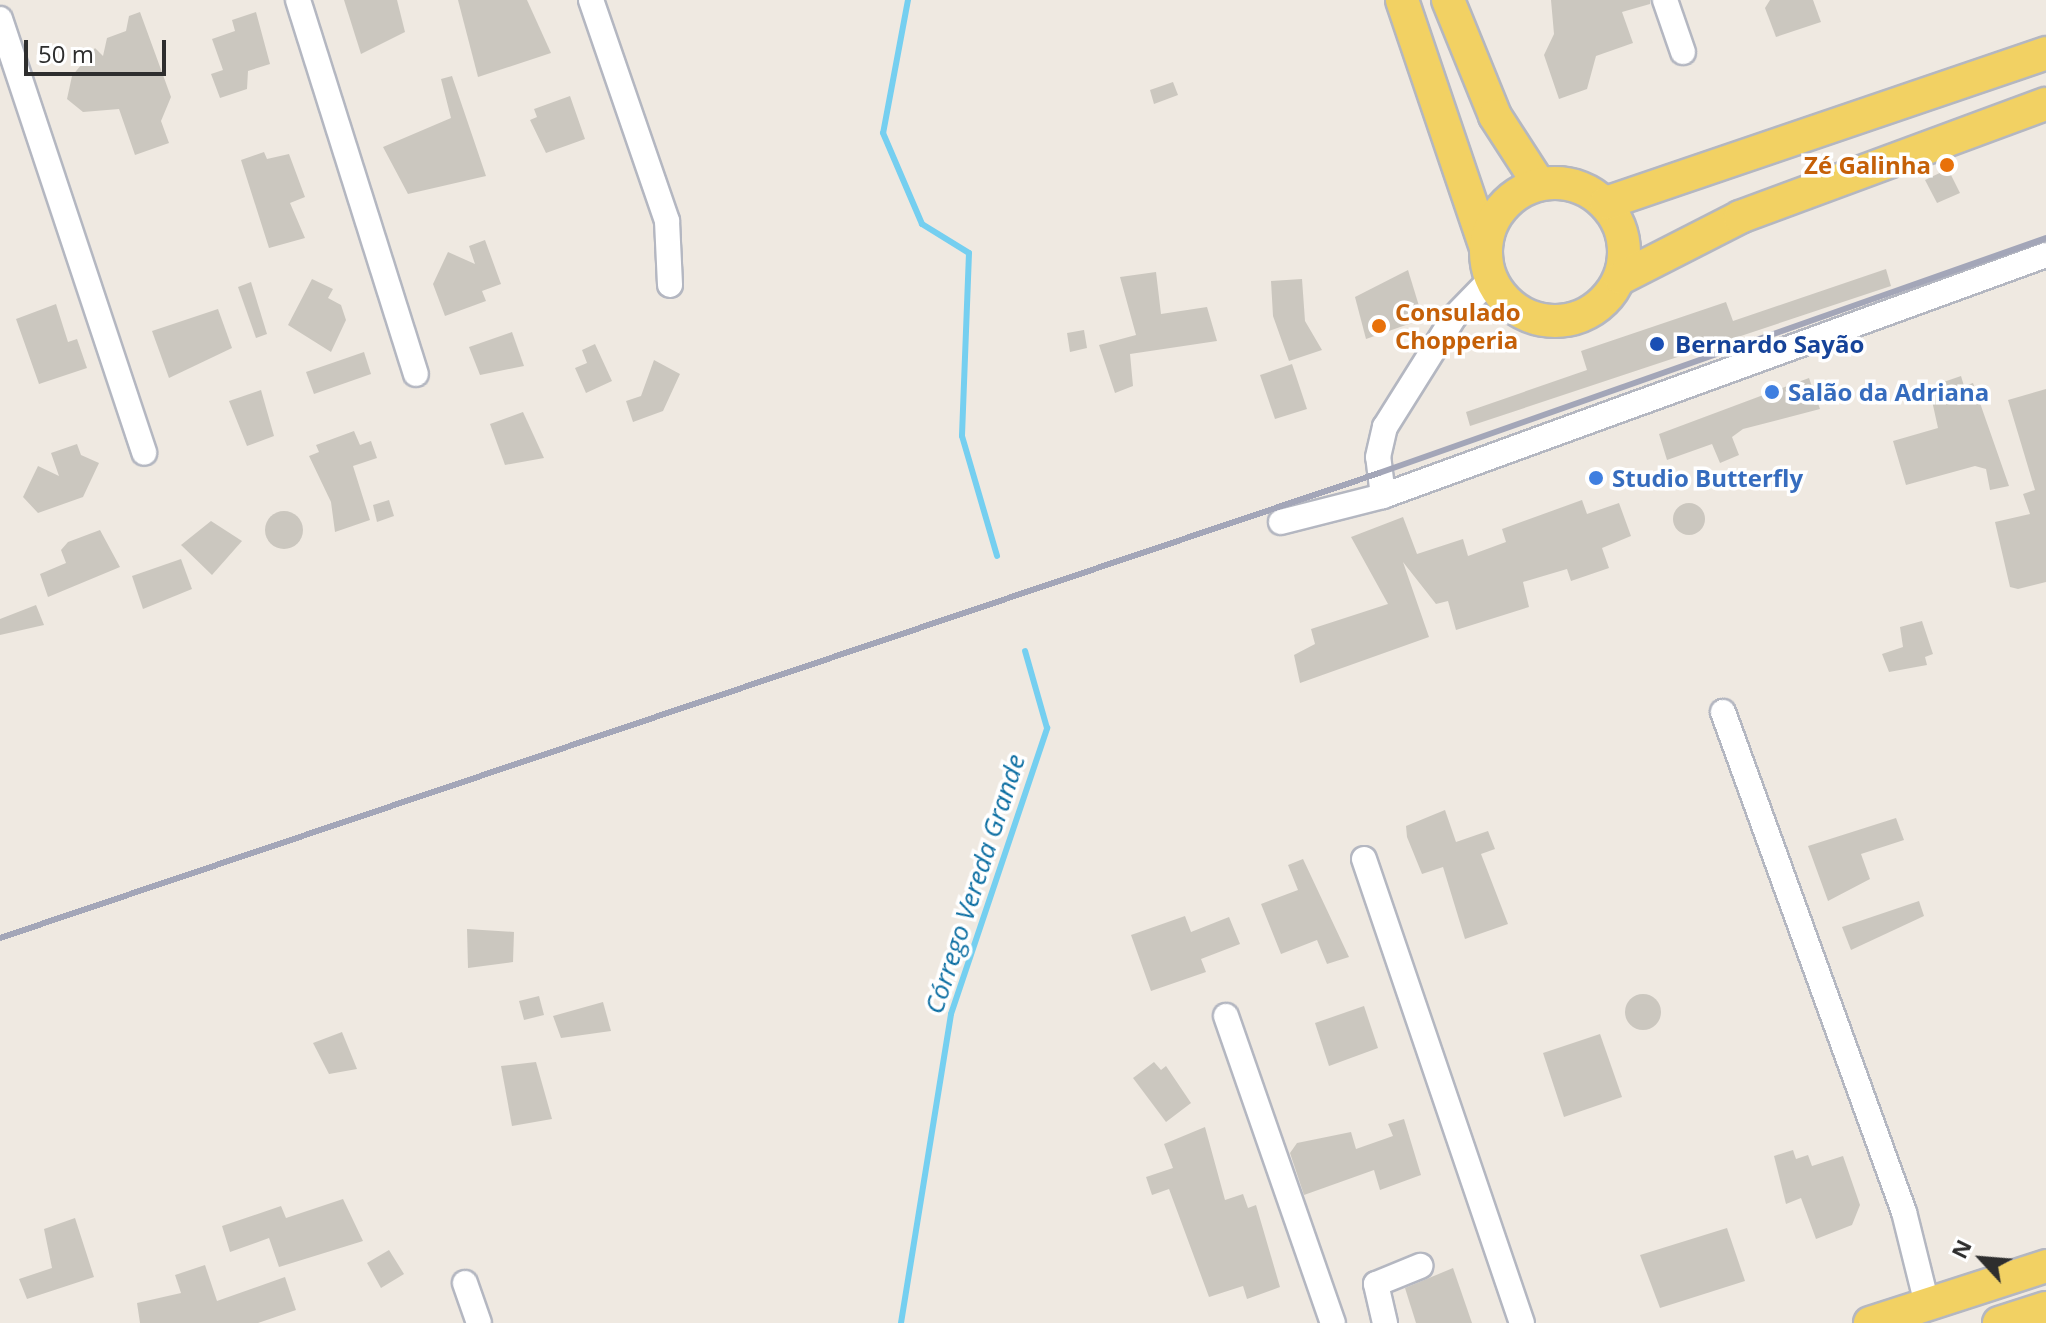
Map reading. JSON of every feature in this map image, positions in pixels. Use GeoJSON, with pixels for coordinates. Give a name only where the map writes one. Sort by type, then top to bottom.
{"type":"FeatureCollection","features":[{"type":"Feature","properties":{"kind":"main road"},"geometry":{"type":"LineString","coordinates":[[1402,0],[1486,248],[1491,279],[1510,306],[1551,321],[1573,321],[1602,305],[1621,278],[1740,217],[2046,104]]}},
{"type":"Feature","properties":{"kind":"main road"},"geometry":{"type":"LineString","coordinates":[[1448,0],[1495,116],[1539,184]]}},
{"type":"Feature","properties":{"kind":"main road"},"geometry":{"type":"LineString","coordinates":[[1606,203],[2046,53]]}},
{"type":"Feature","properties":{"kind":"main road"},"geometry":{"type":"LineString","coordinates":[[1486,248],[1494,220],[1513,197],[1539,184],[1575,184],[1606,203],[1625,238],[1621,278]]}},
{"type":"Feature","properties":{"kind":"main road"},"geometry":{"type":"LineString","coordinates":[[1870,1323],[2046,1266]]}},
{"type":"Feature","properties":{"kind":"main road"},"geometry":{"type":"LineString","coordinates":[[1999,1323],[2046,1308]]}},
{"type":"Feature","properties":{"kind":"street"},"geometry":{"type":"LineString","coordinates":[[298,0],[416,374]]}},
{"type":"Feature","properties":{"kind":"street"},"geometry":{"type":"LineString","coordinates":[[591,0],[667,221],[670,285]]}},
{"type":"Feature","properties":{"kind":"street"},"geometry":{"type":"LineString","coordinates":[[1665,0],[1683,52]]}},
{"type":"Feature","properties":{"kind":"street"},"geometry":{"type":"LineString","coordinates":[[0,19],[144,453]]}},
{"type":"Feature","properties":{"kind":"street"},"geometry":{"type":"LineString","coordinates":[[1281,522],[1383,496],[2046,256]]}},
{"type":"Feature","properties":{"kind":"street"},"geometry":{"type":"LineString","coordinates":[[1383,496],[1378,457],[1385,427],[1454,317],[1491,279]]}},
{"type":"Feature","properties":{"kind":"street"},"geometry":{"type":"LineString","coordinates":[[1723,712],[1904,1212],[1927,1304]]}},
{"type":"Feature","properties":{"kind":"street"},"geometry":{"type":"LineString","coordinates":[[1364,859],[1522,1323]]}},
{"type":"Feature","properties":{"kind":"street"},"geometry":{"type":"LineString","coordinates":[[1226,1016],[1333,1323]]}},
{"type":"Feature","properties":{"kind":"street"},"geometry":{"type":"LineString","coordinates":[[1385,1323],[1376,1284],[1420,1266]]}},
{"type":"Feature","properties":{"kind":"street"},"geometry":{"type":"LineString","coordinates":[[465,1283],[479,1323]]}},
{"type":"Feature","properties":{"kind":"building"},"geometry":{"type":"Polygon","coordinates":[[[344,0],[397,0],[405,32],[361,54],[344,0]]]}},
{"type":"Feature","properties":{"kind":"building"},"geometry":{"type":"Polygon","coordinates":[[[458,0],[527,0],[551,53],[478,77],[458,0]]]}},
{"type":"Feature","properties":{"kind":"building"},"geometry":{"type":"Polygon","coordinates":[[[1551,0],[1650,0],[1650,4],[1622,12],[1633,43],[1596,56],[1587,89],[1559,99],[1544,55],[1554,34],[1551,0]]]}},
{"type":"Feature","properties":{"kind":"building"},"geometry":{"type":"Polygon","coordinates":[[[1770,0],[1813,0],[1821,22],[1776,37],[1765,8],[1770,0]]]}},
{"type":"Feature","properties":{"kind":"building"},"geometry":{"type":"Polygon","coordinates":[[[140,12],[171,97],[161,121],[169,143],[135,155],[119,109],[83,112],[67,99],[72,76],[95,48],[103,56],[107,38],[126,31],[129,16],[140,12]]]}},
{"type":"Feature","properties":{"kind":"building"},"geometry":{"type":"Polygon","coordinates":[[[256,12],[270,64],[248,71],[247,89],[220,98],[211,74],[223,70],[212,39],[235,31],[232,20],[256,12]]]}},
{"type":"Feature","properties":{"kind":"building"},"geometry":{"type":"Polygon","coordinates":[[[452,76],[486,176],[408,194],[383,147],[451,118],[441,79],[452,76]]]}},
{"type":"Feature","properties":{"kind":"building"},"geometry":{"type":"Polygon","coordinates":[[[1173,82],[1178,95],[1154,104],[1150,90],[1173,82]]]}},
{"type":"Feature","properties":{"kind":"building"},"geometry":{"type":"Polygon","coordinates":[[[570,96],[585,139],[546,153],[530,120],[537,117],[534,109],[570,96]]]}},
{"type":"Feature","properties":{"kind":"building"},"geometry":{"type":"Polygon","coordinates":[[[264,152],[267,159],[289,154],[305,197],[290,203],[305,238],[269,248],[241,160],[264,152]]]}},
{"type":"Feature","properties":{"kind":"building"},"geometry":{"type":"Polygon","coordinates":[[[1948,169],[1960,193],[1937,203],[1925,180],[1948,169]]]}},
{"type":"Feature","properties":{"kind":"building"},"geometry":{"type":"Polygon","coordinates":[[[485,240],[501,284],[482,291],[486,301],[445,316],[433,284],[448,252],[475,264],[469,246],[485,240]]]}},
{"type":"Feature","properties":{"kind":"building"},"geometry":{"type":"Polygon","coordinates":[[[1886,269],[1891,286],[1470,426],[1466,412],[1587,370],[1581,351],[1726,302],[1733,321],[1886,269]]]}},
{"type":"Feature","properties":{"kind":"building"},"geometry":{"type":"Polygon","coordinates":[[[1408,270],[1423,319],[1366,339],[1355,297],[1408,270]]]}},
{"type":"Feature","properties":{"kind":"building"},"geometry":{"type":"Polygon","coordinates":[[[1156,272],[1161,314],[1207,307],[1217,341],[1130,354],[1133,386],[1115,393],[1099,345],[1136,335],[1120,277],[1156,272]]]}},
{"type":"Feature","properties":{"kind":"building"},"geometry":{"type":"Polygon","coordinates":[[[312,279],[333,289],[328,298],[341,305],[346,320],[331,352],[288,325],[312,279]]]}},
{"type":"Feature","properties":{"kind":"building"},"geometry":{"type":"Polygon","coordinates":[[[1302,279],[1305,321],[1322,350],[1289,361],[1273,316],[1271,281],[1302,279]]]}},
{"type":"Feature","properties":{"kind":"building"},"geometry":{"type":"Polygon","coordinates":[[[251,282],[267,334],[256,338],[238,287],[251,282]]]}},
{"type":"Feature","properties":{"kind":"building"},"geometry":{"type":"Polygon","coordinates":[[[56,304],[68,342],[77,339],[87,368],[39,384],[16,319],[56,304]]]}},
{"type":"Feature","properties":{"kind":"building"},"geometry":{"type":"Polygon","coordinates":[[[218,309],[232,348],[169,378],[152,331],[218,309]]]}},
{"type":"Feature","properties":{"kind":"building"},"geometry":{"type":"Polygon","coordinates":[[[1084,330],[1087,348],[1070,352],[1067,333],[1084,330]]]}},
{"type":"Feature","properties":{"kind":"building"},"geometry":{"type":"Polygon","coordinates":[[[512,332],[524,366],[480,375],[469,347],[512,332]]]}},
{"type":"Feature","properties":{"kind":"building"},"geometry":{"type":"Polygon","coordinates":[[[595,344],[612,381],[586,393],[575,368],[587,363],[582,350],[595,344]]]}},
{"type":"Feature","properties":{"kind":"building"},"geometry":{"type":"Polygon","coordinates":[[[364,352],[371,374],[314,394],[306,372],[364,352]]]}},
{"type":"Feature","properties":{"kind":"building"},"geometry":{"type":"Polygon","coordinates":[[[654,360],[680,374],[663,411],[633,422],[626,401],[641,396],[654,360]]]}},
{"type":"Feature","properties":{"kind":"building"},"geometry":{"type":"Polygon","coordinates":[[[1292,364],[1307,409],[1275,419],[1260,375],[1292,364]]]}},
{"type":"Feature","properties":{"kind":"building"},"geometry":{"type":"Polygon","coordinates":[[[1961,376],[1964,386],[1973,383],[2009,486],[1990,490],[1986,469],[1975,466],[1906,485],[1893,441],[1938,428],[1929,387],[1961,376]]]}},
{"type":"Feature","properties":{"kind":"building"},"geometry":{"type":"Polygon","coordinates":[[[1809,378],[1820,409],[1743,429],[1732,437],[1739,455],[1720,463],[1712,444],[1667,460],[1659,434],[1809,378]]]}},
{"type":"Feature","properties":{"kind":"building"},"geometry":{"type":"Polygon","coordinates":[[[2046,389],[2046,582],[2018,589],[2010,587],[1995,522],[2030,514],[2023,494],[2035,490],[2008,400],[2046,389]]]}},
{"type":"Feature","properties":{"kind":"building"},"geometry":{"type":"Polygon","coordinates":[[[261,390],[274,436],[247,446],[229,401],[261,390]]]}},
{"type":"Feature","properties":{"kind":"building"},"geometry":{"type":"Polygon","coordinates":[[[523,412],[544,458],[505,465],[490,424],[523,412]]]}},
{"type":"Feature","properties":{"kind":"building"},"geometry":{"type":"Polygon","coordinates":[[[354,431],[360,445],[371,441],[377,458],[353,466],[370,520],[335,532],[331,502],[309,456],[319,452],[316,445],[354,431]]]}},
{"type":"Feature","properties":{"kind":"building"},"geometry":{"type":"Polygon","coordinates":[[[77,444],[81,455],[99,463],[83,497],[38,513],[23,497],[38,466],[59,476],[51,453],[77,444]]]}},
{"type":"Feature","properties":{"kind":"building"},"geometry":{"type":"Polygon","coordinates":[[[389,500],[394,516],[377,522],[373,505],[389,500]]]}},
{"type":"Feature","properties":{"kind":"building"},"geometry":{"type":"Polygon","coordinates":[[[1582,500],[1587,514],[1619,503],[1631,536],[1602,548],[1609,568],[1571,581],[1567,569],[1523,582],[1529,607],[1456,630],[1448,601],[1436,604],[1403,562],[1429,637],[1300,683],[1294,655],[1315,644],[1311,629],[1388,604],[1351,537],[1403,517],[1417,554],[1463,539],[1468,556],[1506,542],[1502,529],[1582,500]]]}},
{"type":"Feature","properties":{"kind":"building"},"geometry":{"type":"Polygon","coordinates":[[[1689,503],[1700,508],[1705,519],[1700,530],[1689,535],[1678,530],[1673,519],[1678,508],[1689,503]]]}},
{"type":"Feature","properties":{"kind":"building"},"geometry":{"type":"Polygon","coordinates":[[[284,511],[297,517],[303,530],[297,543],[284,549],[271,543],[265,530],[271,517],[284,511]]]}},
{"type":"Feature","properties":{"kind":"building"},"geometry":{"type":"Polygon","coordinates":[[[211,521],[242,541],[212,575],[181,545],[211,521]]]}},
{"type":"Feature","properties":{"kind":"building"},"geometry":{"type":"Polygon","coordinates":[[[100,530],[120,567],[48,597],[40,574],[66,563],[61,550],[68,542],[100,530]]]}},
{"type":"Feature","properties":{"kind":"building"},"geometry":{"type":"Polygon","coordinates":[[[181,559],[192,589],[143,609],[132,576],[181,559]]]}},
{"type":"Feature","properties":{"kind":"building"},"geometry":{"type":"Polygon","coordinates":[[[36,605],[44,625],[0,635],[0,619],[36,605]]]}},
{"type":"Feature","properties":{"kind":"building"},"geometry":{"type":"Polygon","coordinates":[[[1922,621],[1933,654],[1925,657],[1927,665],[1889,672],[1882,654],[1903,647],[1900,627],[1922,621]]]}},
{"type":"Feature","properties":{"kind":"building"},"geometry":{"type":"Polygon","coordinates":[[[1445,810],[1456,842],[1488,831],[1495,849],[1481,854],[1508,924],[1465,939],[1443,867],[1422,874],[1407,837],[1406,826],[1445,810]]]}},
{"type":"Feature","properties":{"kind":"building"},"geometry":{"type":"Polygon","coordinates":[[[1896,818],[1904,840],[1861,854],[1870,879],[1828,901],[1808,846],[1896,818]]]}},
{"type":"Feature","properties":{"kind":"building"},"geometry":{"type":"Polygon","coordinates":[[[1303,859],[1349,957],[1327,964],[1317,940],[1281,954],[1261,904],[1298,890],[1288,865],[1303,859]]]}},
{"type":"Feature","properties":{"kind":"building"},"geometry":{"type":"Polygon","coordinates":[[[1919,901],[1924,916],[1851,950],[1842,927],[1919,901]]]}},
{"type":"Feature","properties":{"kind":"building"},"geometry":{"type":"Polygon","coordinates":[[[1185,916],[1191,932],[1229,917],[1240,944],[1201,959],[1206,972],[1151,991],[1131,935],[1185,916]]]}},
{"type":"Feature","properties":{"kind":"building"},"geometry":{"type":"Polygon","coordinates":[[[467,929],[514,932],[513,962],[468,968],[467,929]]]}},
{"type":"Feature","properties":{"kind":"building"},"geometry":{"type":"Polygon","coordinates":[[[1643,994],[1655,1000],[1661,1012],[1655,1024],[1643,1030],[1631,1024],[1625,1012],[1631,1000],[1643,994]]]}},
{"type":"Feature","properties":{"kind":"building"},"geometry":{"type":"Polygon","coordinates":[[[539,996],[544,1015],[524,1020],[519,1001],[539,996]]]}},
{"type":"Feature","properties":{"kind":"building"},"geometry":{"type":"Polygon","coordinates":[[[603,1002],[611,1031],[561,1038],[553,1016],[603,1002]]]}},
{"type":"Feature","properties":{"kind":"building"},"geometry":{"type":"Polygon","coordinates":[[[1364,1006],[1378,1048],[1329,1066],[1315,1023],[1364,1006]]]}},
{"type":"Feature","properties":{"kind":"building"},"geometry":{"type":"Polygon","coordinates":[[[342,1032],[357,1069],[329,1074],[313,1043],[342,1032]]]}},
{"type":"Feature","properties":{"kind":"building"},"geometry":{"type":"Polygon","coordinates":[[[1600,1034],[1622,1097],[1564,1117],[1543,1053],[1600,1034]]]}},
{"type":"Feature","properties":{"kind":"building"},"geometry":{"type":"Polygon","coordinates":[[[536,1062],[552,1119],[512,1126],[501,1066],[536,1062]]]}},
{"type":"Feature","properties":{"kind":"building"},"geometry":{"type":"Polygon","coordinates":[[[1154,1062],[1161,1070],[1166,1066],[1191,1103],[1166,1122],[1133,1078],[1154,1062]]]}},
{"type":"Feature","properties":{"kind":"building"},"geometry":{"type":"Polygon","coordinates":[[[1404,1119],[1421,1175],[1380,1190],[1374,1170],[1304,1195],[1290,1153],[1297,1143],[1351,1132],[1356,1149],[1393,1136],[1388,1124],[1404,1119]]]}},
{"type":"Feature","properties":{"kind":"building"},"geometry":{"type":"Polygon","coordinates":[[[1205,1127],[1225,1200],[1243,1194],[1248,1208],[1256,1205],[1280,1287],[1247,1299],[1243,1286],[1209,1297],[1169,1189],[1152,1195],[1146,1177],[1173,1168],[1164,1144],[1205,1127]]]}},
{"type":"Feature","properties":{"kind":"building"},"geometry":{"type":"Polygon","coordinates":[[[1793,1150],[1796,1159],[1808,1155],[1812,1166],[1843,1156],[1860,1205],[1852,1225],[1816,1239],[1801,1198],[1786,1204],[1774,1156],[1793,1150]]]}},
{"type":"Feature","properties":{"kind":"building"},"geometry":{"type":"Polygon","coordinates":[[[343,1199],[363,1241],[279,1267],[269,1238],[230,1252],[222,1226],[281,1206],[286,1218],[343,1199]]]}},
{"type":"Feature","properties":{"kind":"building"},"geometry":{"type":"Polygon","coordinates":[[[75,1218],[94,1277],[27,1299],[19,1279],[52,1268],[44,1229],[75,1218]]]}},
{"type":"Feature","properties":{"kind":"building"},"geometry":{"type":"Polygon","coordinates":[[[1727,1228],[1745,1281],[1660,1308],[1640,1255],[1727,1228]]]}},
{"type":"Feature","properties":{"kind":"building"},"geometry":{"type":"Polygon","coordinates":[[[389,1250],[404,1274],[381,1288],[367,1263],[389,1250]]]}},
{"type":"Feature","properties":{"kind":"building"},"geometry":{"type":"Polygon","coordinates":[[[205,1265],[217,1301],[285,1277],[296,1310],[258,1323],[140,1323],[137,1303],[181,1293],[175,1275],[205,1265]]]}},
{"type":"Feature","properties":{"kind":"building"},"geometry":{"type":"Polygon","coordinates":[[[1453,1268],[1472,1323],[1416,1323],[1405,1288],[1453,1268]]]}},
{"type":"Feature","properties":{"kind":"waterway","name":"Córrego Vereda Grande"},"geometry":{"type":"LineString","coordinates":[[908,0],[883,133],[922,224],[969,253],[962,436],[997,556]]}},
{"type":"Feature","properties":{"kind":"waterway","name":"Córrego Vereda Grande"},"geometry":{"type":"LineString","coordinates":[[901,1323],[951,1014],[1047,728],[1025,651]]}},
{"type":"Feature","properties":{"kind":"railway"},"geometry":{"type":"LineString","coordinates":[[0,938],[1379,473],[2046,238]]}},
{"type":"Feature","properties":{"kind":"place","name":"Zé Galinha"},"geometry":{"type":"Point","coordinates":[1947,165]}},
{"type":"Feature","properties":{"kind":"place","name":"Consulado Chopperia"},"geometry":{"type":"Point","coordinates":[1379,326]}},
{"type":"Feature","properties":{"kind":"place","name":"Bernardo Sayão"},"geometry":{"type":"Point","coordinates":[1657,344]}},
{"type":"Feature","properties":{"kind":"place","name":"Salão da Adriana"},"geometry":{"type":"Point","coordinates":[1772,392]}},
{"type":"Feature","properties":{"kind":"place","name":"Studio Butterfly"},"geometry":{"type":"Point","coordinates":[1596,478]}}]}
